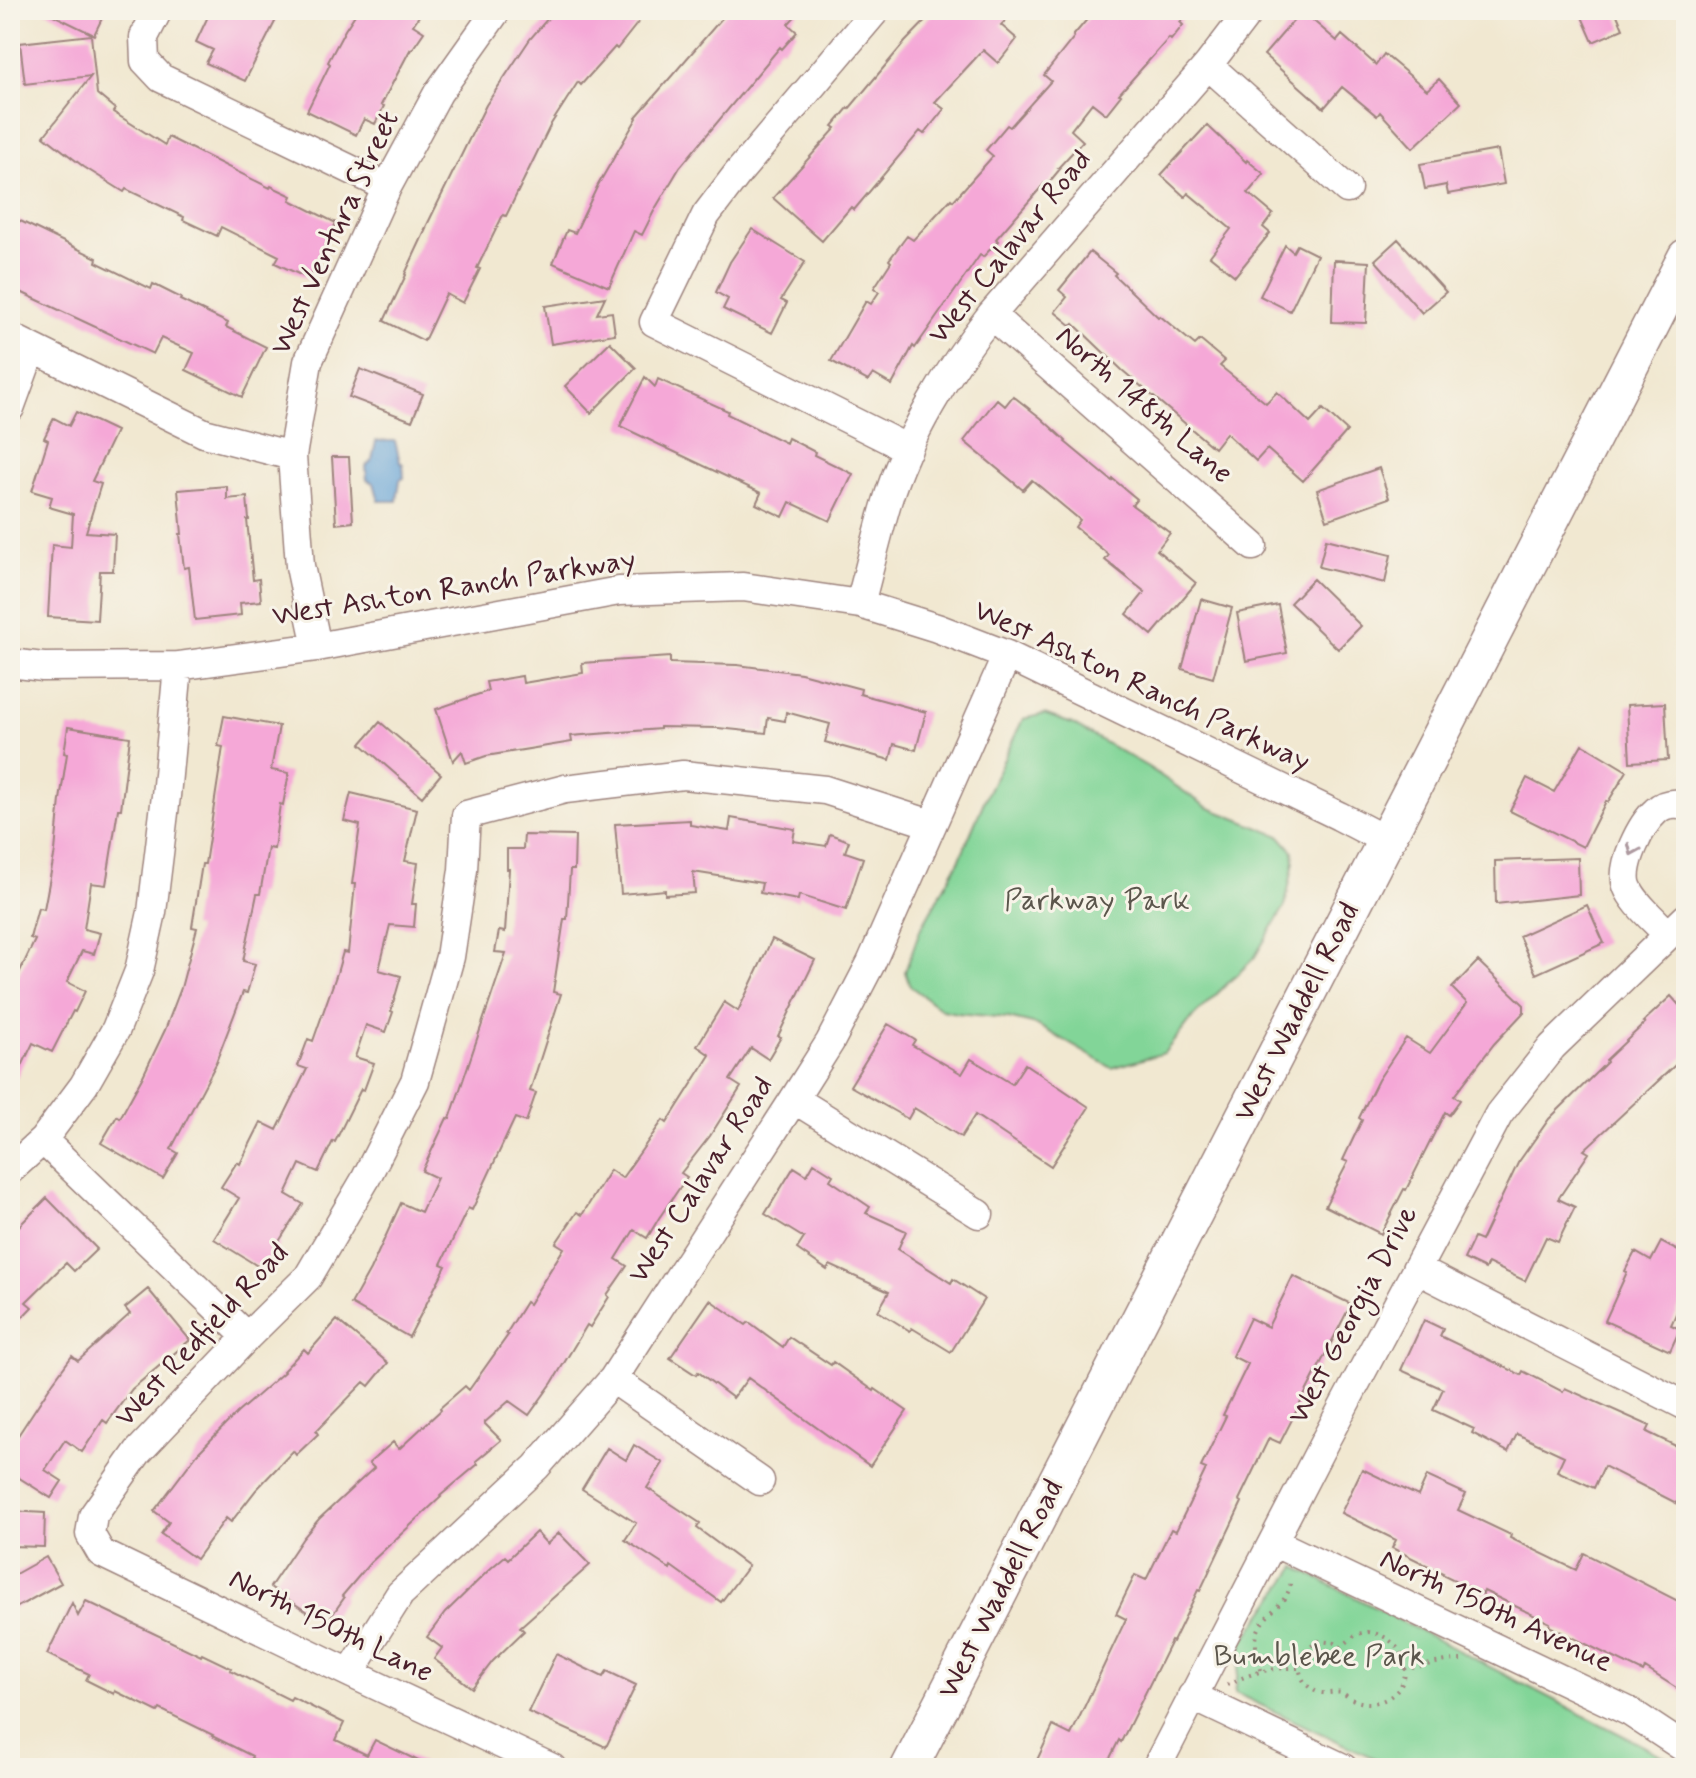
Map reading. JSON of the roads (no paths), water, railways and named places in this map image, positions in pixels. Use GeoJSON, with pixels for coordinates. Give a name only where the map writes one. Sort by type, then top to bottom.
{"type":"FeatureCollection","features":[{"type":"Feature","properties":{"kind":"main road","name":"West Waddell Road"},"geometry":{"type":"LineString","coordinates":[[909,1768],[1686,257]]}},
{"type":"Feature","properties":{"kind":"street"},"geometry":{"type":"LineString","coordinates":[[158,10],[144,37],[145,61],[161,78],[387,187]]}},
{"type":"Feature","properties":{"kind":"street","name":"West Ventura Street"},"geometry":{"type":"LineString","coordinates":[[317,647],[300,566],[292,456],[308,362],[387,187],[438,93],[497,10]]}},
{"type":"Feature","properties":{"kind":"street"},"geometry":{"type":"LineString","coordinates":[[876,10],[706,215],[654,322],[908,449]]}},
{"type":"Feature","properties":{"kind":"street","name":"West Calavar Road"},"geometry":{"type":"LineString","coordinates":[[860,604],[887,500],[908,449],[967,345],[1208,65],[1250,10]]}},
{"type":"Feature","properties":{"kind":"street"},"geometry":{"type":"LineString","coordinates":[[1208,65],[1347,189]]}},
{"type":"Feature","properties":{"kind":"street","name":"North 148th Lane"},"geometry":{"type":"LineString","coordinates":[[991,315],[1253,546]]}},
{"type":"Feature","properties":{"kind":"street"},"geometry":{"type":"LineString","coordinates":[[10,408],[21,342],[204,433],[292,456]]}},
{"type":"Feature","properties":{"kind":"street","name":"West Ashton Ranch Parkway"},"geometry":{"type":"LineString","coordinates":[[10,663],[43,667],[178,666],[317,647],[619,591],[743,587],[860,604],[937,628],[1007,655],[1385,840]]}},
{"type":"Feature","properties":{"kind":"street","name":"West Calavar Road"},"geometry":{"type":"LineString","coordinates":[[350,1673],[400,1594],[536,1467],[613,1379],[794,1099],[830,1042],[871,963],[1007,655]]}},
{"type":"Feature","properties":{"kind":"street"},"geometry":{"type":"LineString","coordinates":[[10,1170],[43,1140],[84,1085],[116,1029],[139,971],[152,912],[178,666]]}},
{"type":"Feature","properties":{"kind":"street","name":"West Redfield Road"},"geometry":{"type":"LineString","coordinates":[[90,1534],[93,1516],[138,1452],[308,1277],[365,1180],[415,1081],[450,957],[463,870],[466,815],[565,789],[683,775],[825,790],[931,824]]}},
{"type":"Feature","properties":{"kind":"street","name":"West Georgia Drive"},"geometry":{"type":"LineString","coordinates":[[1156,1768],[1499,1114],[1552,1047],[1677,927],[1632,895],[1626,883],[1625,869],[1634,845],[1656,810],[1666,805],[1686,805]]}},
{"type":"Feature","properties":{"kind":"street"},"geometry":{"type":"LineString","coordinates":[[794,1099],[979,1214]]}},
{"type":"Feature","properties":{"kind":"street"},"geometry":{"type":"LineString","coordinates":[[43,1140],[247,1337]]}},
{"type":"Feature","properties":{"kind":"street"},"geometry":{"type":"LineString","coordinates":[[1416,1269],[1686,1406]]}},
{"type":"Feature","properties":{"kind":"street"},"geometry":{"type":"LineString","coordinates":[[613,1379],[760,1481]]}},
{"type":"Feature","properties":{"kind":"street","name":"North 150th Lane"},"geometry":{"type":"LineString","coordinates":[[90,1534],[101,1553],[552,1768]]}},
{"type":"Feature","properties":{"kind":"street","name":"North 150th Avenue"},"geometry":{"type":"LineString","coordinates":[[1273,1542],[1630,1712],[1686,1749]]}},
{"type":"Feature","properties":{"kind":"street"},"geometry":{"type":"LineString","coordinates":[[1192,1696],[1343,1768]]}},
{"type":"Feature","properties":{"kind":"water"},"geometry":{"type":"Polygon","coordinates":[[[376,441],[395,441],[404,478],[400,480],[397,501],[379,501],[374,483],[367,480],[366,466],[372,460],[376,441]]]}},
{"type":"Feature","properties":{"kind":"park label","name":"Parkway Park"},"geometry":{"type":"Point","coordinates":[1097,900]}},
{"type":"Feature","properties":{"kind":"park label","name":"Bumblebee Park"},"geometry":{"type":"Point","coordinates":[1319,1656]}}]}
